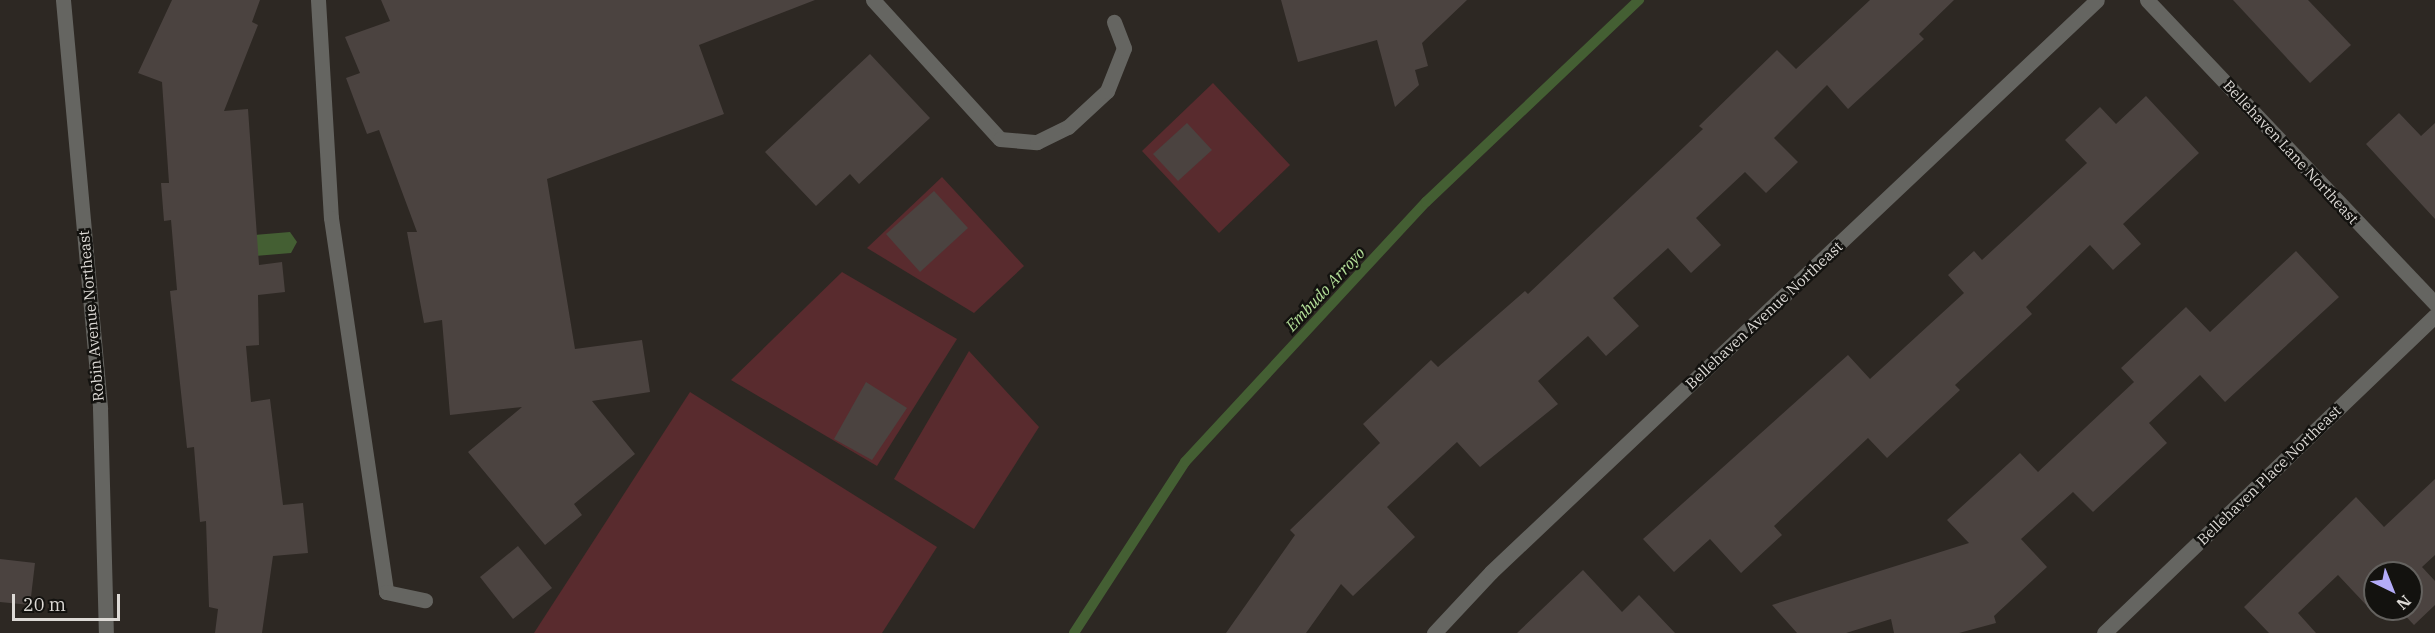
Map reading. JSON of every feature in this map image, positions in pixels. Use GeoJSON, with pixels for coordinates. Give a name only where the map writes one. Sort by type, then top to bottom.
{"type":"FeatureCollection","features":[{"type":"Feature","properties":{"kind":"street","name":"Robin Avenue Northeast"},"geometry":{"type":"LineString","coordinates":[[63,0],[100,408],[106,633]]}},
{"type":"Feature","properties":{"kind":"street"},"geometry":{"type":"LineString","coordinates":[[318,0],[331,218],[386,592],[426,600]]}},
{"type":"Feature","properties":{"kind":"street"},"geometry":{"type":"LineString","coordinates":[[873,0],[1000,139],[1037,142],[1068,127],[1107,91],[1124,48],[1114,22]]}},
{"type":"Feature","properties":{"kind":"street","name":"Bellehaven Avenue Northeast"},"geometry":{"type":"LineString","coordinates":[[1434,633],[1500,564],[2097,0]]}},
{"type":"Feature","properties":{"kind":"street","name":"Bellehaven Lane Northeast"},"geometry":{"type":"LineString","coordinates":[[2147,0],[2435,304]]}},
{"type":"Feature","properties":{"kind":"street","name":"Bellehaven Place Northeast"},"geometry":{"type":"LineString","coordinates":[[2104,633],[2435,316]]}},
{"type":"Feature","properties":{"kind":"shaded area"},"geometry":{"type":"Polygon","coordinates":[[[1213,83],[1290,165],[1219,233],[1142,151],[1213,83]]]}},
{"type":"Feature","properties":{"kind":"shaded area"},"geometry":{"type":"Polygon","coordinates":[[[942,177],[1024,266],[974,313],[867,248],[942,177]]]}},
{"type":"Feature","properties":{"kind":"shaded area"},"geometry":{"type":"Polygon","coordinates":[[[290,232],[297,242],[291,253],[255,256],[253,235],[290,232]]]}},
{"type":"Feature","properties":{"kind":"shaded area"},"geometry":{"type":"Polygon","coordinates":[[[842,272],[957,339],[877,466],[731,380],[842,272]]]}},
{"type":"Feature","properties":{"kind":"shaded area"},"geometry":{"type":"Polygon","coordinates":[[[969,351],[1039,427],[974,529],[894,479],[969,351]]]}},
{"type":"Feature","properties":{"kind":"shaded area"},"geometry":{"type":"Polygon","coordinates":[[[690,392],[937,547],[882,633],[534,633],[690,392]]]}},
{"type":"Feature","properties":{"kind":"building"},"geometry":{"type":"Polygon","coordinates":[[[172,0],[260,0],[252,22],[258,25],[224,111],[248,109],[259,265],[282,262],[285,292],[258,295],[259,345],[246,346],[251,402],[270,399],[283,505],[303,503],[308,553],[273,556],[262,633],[215,633],[218,609],[209,607],[206,521],[200,522],[194,447],[187,448],[170,291],[177,290],[171,220],[164,221],[161,183],[169,183],[162,82],[138,73],[172,0]]]}},
{"type":"Feature","properties":{"kind":"building"},"geometry":{"type":"Polygon","coordinates":[[[381,0],[815,0],[699,45],[724,114],[547,179],[575,349],[642,340],[650,392],[592,401],[635,454],[574,504],[582,515],[545,545],[468,452],[522,407],[450,415],[442,320],[424,323],[407,232],[417,232],[379,130],[367,134],[346,78],[360,73],[345,37],[390,21],[381,0]]]}},
{"type":"Feature","properties":{"kind":"building"},"geometry":{"type":"Polygon","coordinates":[[[1281,0],[1467,0],[1422,43],[1428,66],[1415,70],[1419,85],[1395,107],[1377,40],[1298,62],[1281,0]]]}},
{"type":"Feature","properties":{"kind":"building"},"geometry":{"type":"Polygon","coordinates":[[[1870,0],[1954,0],[1919,34],[1924,39],[1848,109],[1827,85],[1774,138],[1798,162],[1766,193],[1745,172],[1696,218],[1721,245],[1691,273],[1668,248],[1613,298],[1639,326],[1606,356],[1588,336],[1538,381],[1558,404],[1480,467],[1457,442],[1387,507],[1415,537],[1353,596],[1341,584],[1306,633],[1226,633],[1295,535],[1290,530],[1380,443],[1363,424],[1431,360],[1438,367],[1525,291],[1528,294],[1703,129],[1699,126],[1777,50],[1796,69],[1870,0]]]}},
{"type":"Feature","properties":{"kind":"building"},"geometry":{"type":"Polygon","coordinates":[[[2233,0],[2308,0],[2351,45],[2310,83],[2233,0]]]}},
{"type":"Feature","properties":{"kind":"building"},"geometry":{"type":"Polygon","coordinates":[[[870,54],[930,118],[859,184],[850,174],[816,206],[765,152],[870,54]]]}},
{"type":"Feature","properties":{"kind":"building"},"geometry":{"type":"Polygon","coordinates":[[[2146,96],[2199,153],[2123,224],[2141,244],[2113,270],[2090,245],[2026,307],[2032,314],[1955,385],[1960,390],[1887,458],[1868,438],[1774,526],[1782,535],[1741,573],[1710,539],[1674,572],[1643,539],[1848,355],[1870,379],[1964,293],[1948,275],[1974,251],[1982,260],[2087,163],[2065,140],[2100,107],[2116,124],[2146,96]]]}},
{"type":"Feature","properties":{"kind":"building"},"geometry":{"type":"Polygon","coordinates":[[[2399,113],[2421,136],[2435,123],[2435,219],[2366,144],[2399,113]]]}},
{"type":"Feature","properties":{"kind":"building"},"geometry":{"type":"Polygon","coordinates":[[[1187,123],[1212,150],[1178,181],[1153,154],[1187,123]]]}},
{"type":"Feature","properties":{"kind":"building"},"geometry":{"type":"Polygon","coordinates":[[[934,191],[968,228],[920,272],[886,234],[934,191]]]}},
{"type":"Feature","properties":{"kind":"building"},"geometry":{"type":"Polygon","coordinates":[[[2296,251],[2339,297],[2225,402],[2200,375],[2149,423],[2167,443],[2093,512],[2073,492],[2021,539],[2047,567],[1994,616],[1996,623],[1959,633],[1894,633],[1891,619],[1846,633],[1797,633],[1772,605],[1969,543],[1947,520],[2020,453],[2038,472],[2134,382],[2121,368],[2186,307],[2210,332],[2296,251]]]}},
{"type":"Feature","properties":{"kind":"building"},"geometry":{"type":"Polygon","coordinates":[[[866,382],[907,408],[872,460],[834,439],[866,382]]]}},
{"type":"Feature","properties":{"kind":"building"},"geometry":{"type":"Polygon","coordinates":[[[2435,479],[2435,555],[2423,566],[2423,561],[2363,561],[2363,602],[2338,575],[2298,613],[2316,633],[2269,633],[2244,607],[2356,497],[2384,527],[2435,479]]]}},
{"type":"Feature","properties":{"kind":"building"},"geometry":{"type":"Polygon","coordinates":[[[518,546],[552,588],[513,619],[480,577],[518,546]]]}},
{"type":"Feature","properties":{"kind":"building"},"geometry":{"type":"Polygon","coordinates":[[[0,559],[35,563],[30,605],[0,602],[0,559]]]}},
{"type":"Feature","properties":{"kind":"building"},"geometry":{"type":"Polygon","coordinates":[[[2423,568],[2435,581],[2435,605],[2423,616],[2423,568]]]}},
{"type":"Feature","properties":{"kind":"building"},"geometry":{"type":"Polygon","coordinates":[[[1583,570],[1622,612],[1639,595],[1675,633],[1517,633],[1583,570]]]}},
{"type":"Feature","properties":{"kind":"waterway","name":"Embudo Arroyo"},"geometry":{"type":"LineString","coordinates":[[1074,633],[1185,462],[1426,202],[1639,0]]}}]}
